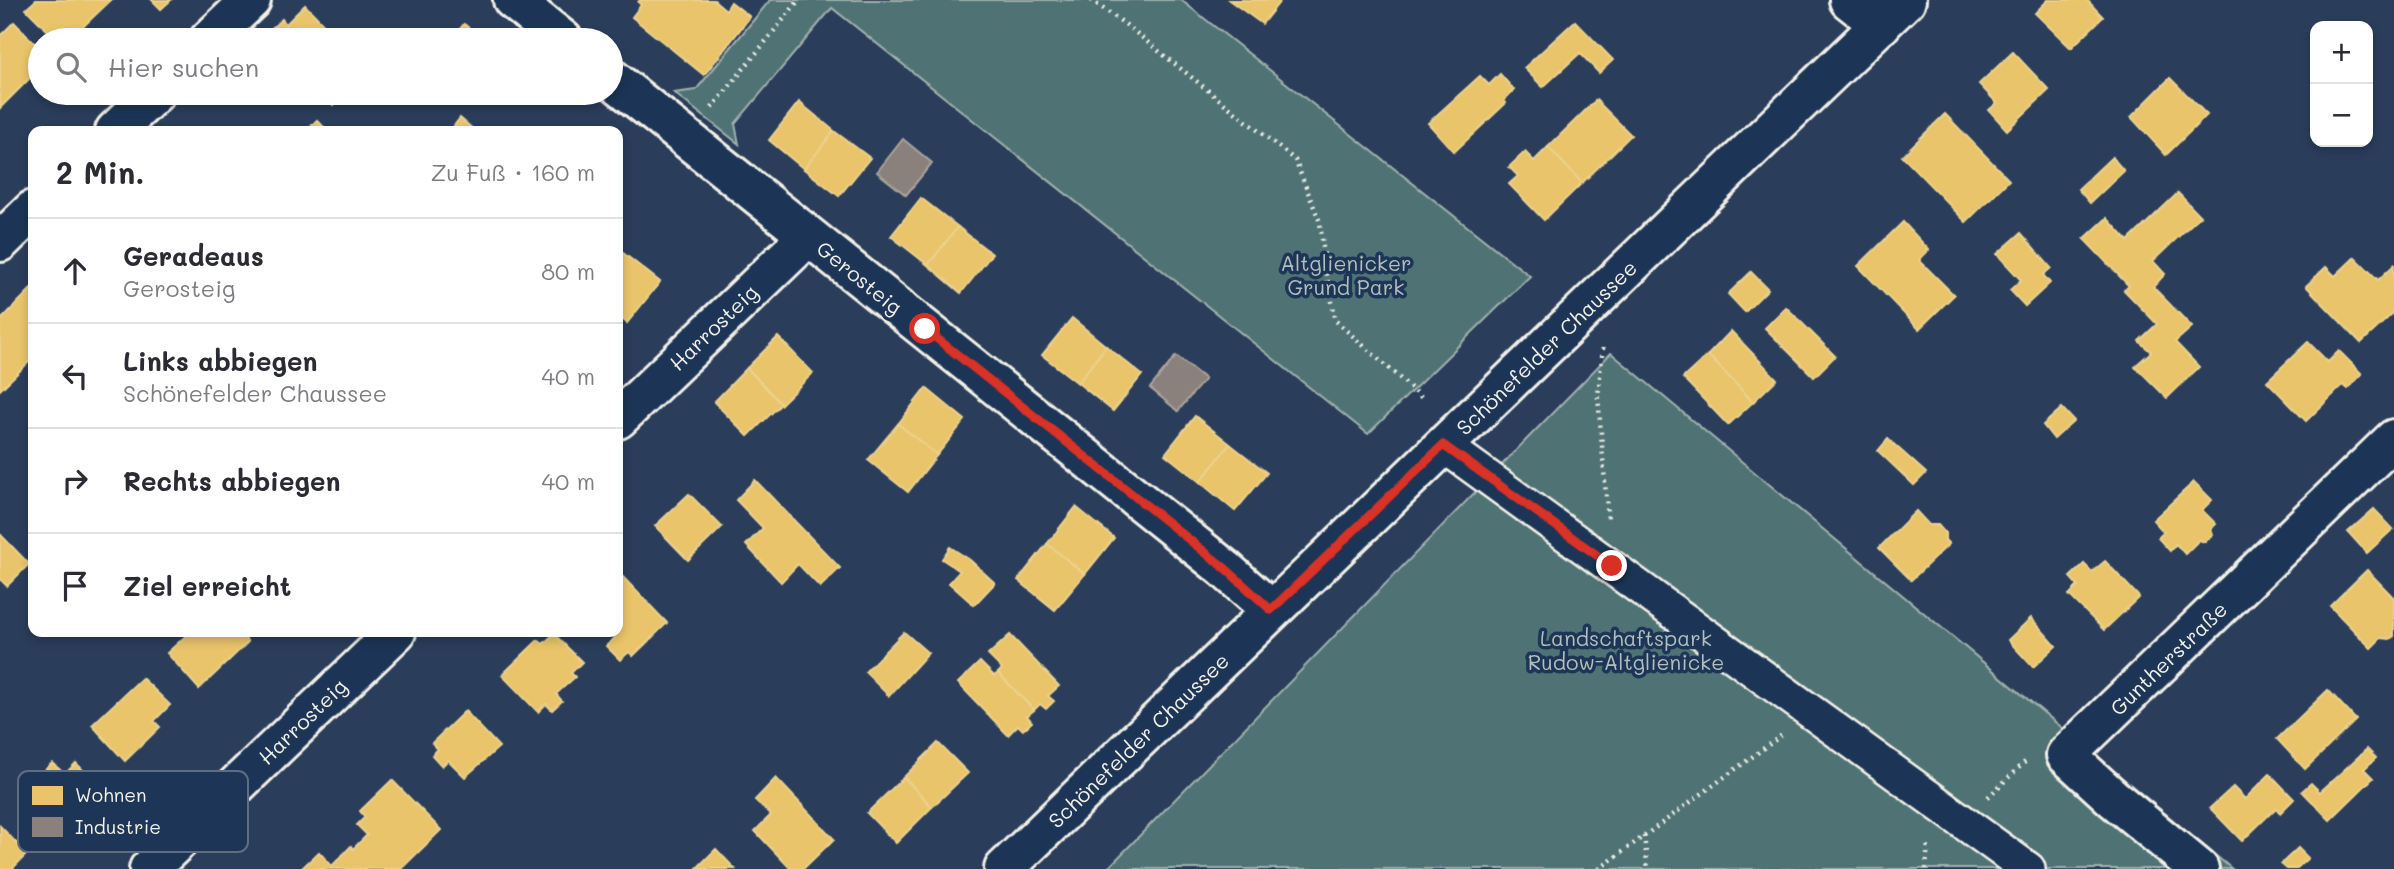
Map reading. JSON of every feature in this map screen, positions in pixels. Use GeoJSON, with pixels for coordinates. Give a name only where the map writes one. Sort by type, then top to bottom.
{"type":"FeatureCollection","features":[{"type":"Feature","properties":{"kind":"street"},"geometry":{"type":"LineString","coordinates":[[222,28],[251,0]]}},
{"type":"Feature","properties":{"kind":"street"},"geometry":{"type":"LineString","coordinates":[[513,0],[548,28]]}},
{"type":"Feature","properties":{"kind":"street"},"geometry":{"type":"LineString","coordinates":[[1849,0],[1894,13]]}},
{"type":"Feature","properties":{"kind":"street","name":"Schönefelder Chaussee"},"geometry":{"type":"LineString","coordinates":[[1004,869],[1894,13]]}},
{"type":"Feature","properties":{"kind":"street","name":"Gerosteig"},"geometry":{"type":"LineString","coordinates":[[623,88],[1226,569],[1271,610]]}},
{"type":"Feature","properties":{"kind":"street"},"geometry":{"type":"LineString","coordinates":[[120,126],[142,105]]}},
{"type":"Feature","properties":{"kind":"street"},"geometry":{"type":"LineString","coordinates":[[0,242],[28,214]]}},
{"type":"Feature","properties":{"kind":"street","name":"Harrosteig"},"geometry":{"type":"LineString","coordinates":[[623,414],[794,250],[804,233]]}},
{"type":"Feature","properties":{"kind":"street","name":"Guntherstraße"},"geometry":{"type":"LineString","coordinates":[[2199,869],[2114,799],[2066,755],[2394,439]]}},
{"type":"Feature","properties":{"kind":"street"},"geometry":{"type":"LineString","coordinates":[[1443,445],[2028,869]]}},
{"type":"Feature","properties":{"kind":"street","name":"Harrosteig"},"geometry":{"type":"LineString","coordinates":[[248,774],[391,637]]}},
{"type":"Feature","properties":{"kind":"street","name":"Harrosteig"},"geometry":{"type":"LineString","coordinates":[[149,869],[167,852]]}},
{"type":"Feature","properties":{"kind":"path"},"geometry":{"type":"LineString","coordinates":[[710,110],[799,0]]}},
{"type":"Feature","properties":{"kind":"path"},"geometry":{"type":"LineString","coordinates":[[1091,0],[1125,24],[1294,160],[1320,222],[1326,273],[1336,321],[1422,398]]}},
{"type":"Feature","properties":{"kind":"path"},"geometry":{"type":"LineString","coordinates":[[1603,340],[1598,396],[1612,566]]}},
{"type":"Feature","properties":{"kind":"path"},"geometry":{"type":"LineString","coordinates":[[1599,869],[1814,712]]}},
{"type":"Feature","properties":{"kind":"path"},"geometry":{"type":"LineString","coordinates":[[1962,822],[2033,754]]}},
{"type":"Feature","properties":{"kind":"path"},"geometry":{"type":"LineString","coordinates":[[1644,835],[1648,869]]}},
{"type":"Feature","properties":{"kind":"green space","name":"Altglienicker Grund Park"},"geometry":{"type":"Polygon","coordinates":[[[770,0],[1181,0],[1530,276],[1368,434],[832,8],[735,124],[739,144],[674,93],[696,90],[770,0]]]}},
{"type":"Feature","properties":{"kind":"green space","name":"Landschaftspark Rudow-Altglienicke"},"geometry":{"type":"Polygon","coordinates":[[[1611,353],[2232,869],[1107,869],[1611,353]]]}},
{"type":"Feature","properties":{"kind":"building: Wohnen"},"geometry":{"type":"Polygon","coordinates":[[[36,0],[111,0],[82,28],[45,28],[26,9],[36,0]]]}},
{"type":"Feature","properties":{"kind":"building: Wohnen"},"geometry":{"type":"Polygon","coordinates":[[[152,0],[171,0],[161,9],[152,0]]]}},
{"type":"Feature","properties":{"kind":"building: Wohnen"},"geometry":{"type":"Polygon","coordinates":[[[714,0],[726,10],[731,2],[750,17],[704,75],[632,17],[641,5],[638,2],[714,0]]]}},
{"type":"Feature","properties":{"kind":"building: Wohnen"},"geometry":{"type":"Polygon","coordinates":[[[1229,0],[1281,0],[1262,24],[1229,0]]]}},
{"type":"Feature","properties":{"kind":"building: Wohnen"},"geometry":{"type":"Polygon","coordinates":[[[2048,0],[2087,0],[2103,17],[2071,48],[2035,13],[2048,0]]]}},
{"type":"Feature","properties":{"kind":"building: Wohnen"},"geometry":{"type":"Polygon","coordinates":[[[305,5],[327,28],[272,28],[282,19],[286,24],[305,5]]]}},
{"type":"Feature","properties":{"kind":"building: Wohnen"},"geometry":{"type":"Polygon","coordinates":[[[1575,21],[1613,60],[1599,73],[1580,53],[1543,87],[1524,68],[1575,21]]]}},
{"type":"Feature","properties":{"kind":"building: Wohnen"},"geometry":{"type":"Polygon","coordinates":[[[14,22],[28,37],[28,80],[0,108],[0,36],[14,22]]]}},
{"type":"Feature","properties":{"kind":"building: Wohnen"},"geometry":{"type":"Polygon","coordinates":[[[2013,52],[2049,90],[2007,130],[1989,110],[1997,103],[1979,84],[2013,52]]]}},
{"type":"Feature","properties":{"kind":"building: Wohnen"},"geometry":{"type":"Polygon","coordinates":[[[1500,74],[1514,90],[1504,100],[1506,103],[1454,152],[1428,123],[1480,76],[1489,85],[1500,74]]]}},
{"type":"Feature","properties":{"kind":"building: Wohnen"},"geometry":{"type":"Polygon","coordinates":[[[2170,78],[2207,115],[2166,155],[2131,117],[2170,78]]]}},
{"type":"Feature","properties":{"kind":"building: Wohnen"},"geometry":{"type":"Polygon","coordinates":[[[1596,100],[1631,135],[1582,183],[1548,147],[1596,100]]]}},
{"type":"Feature","properties":{"kind":"building: Wohnen"},"geometry":{"type":"Polygon","coordinates":[[[799,102],[834,131],[804,169],[769,140],[799,102]]]}},
{"type":"Feature","properties":{"kind":"building: Wohnen"},"geometry":{"type":"Polygon","coordinates":[[[1945,114],[2009,180],[1966,222],[1902,156],[1945,114]]]}},
{"type":"Feature","properties":{"kind":"building: Wohnen"},"geometry":{"type":"Polygon","coordinates":[[[460,118],[469,126],[454,126],[460,118]]]}},
{"type":"Feature","properties":{"kind":"building: Wohnen"},"geometry":{"type":"Polygon","coordinates":[[[317,120],[323,126],[311,126],[317,120]]]}},
{"type":"Feature","properties":{"kind":"building: Wohnen"},"geometry":{"type":"Polygon","coordinates":[[[834,131],[870,158],[839,196],[804,169],[834,131]]]}},
{"type":"Feature","properties":{"kind":"building: Wohnen"},"geometry":{"type":"Polygon","coordinates":[[[1548,147],[1582,183],[1544,220],[1509,184],[1518,176],[1509,167],[1525,152],[1534,161],[1548,147]]]}},
{"type":"Feature","properties":{"kind":"building: Wohnen"},"geometry":{"type":"Polygon","coordinates":[[[2112,157],[2124,171],[2090,203],[2078,189],[2112,157]]]}},
{"type":"Feature","properties":{"kind":"building: Wohnen"},"geometry":{"type":"Polygon","coordinates":[[[2178,193],[2200,216],[2153,261],[2165,274],[2153,287],[2192,327],[2175,342],[2199,367],[2167,398],[2135,366],[2151,352],[2139,341],[2157,324],[2124,290],[2129,286],[2084,239],[2107,218],[2128,241],[2178,193]]]}},
{"type":"Feature","properties":{"kind":"building: Wohnen"},"geometry":{"type":"Polygon","coordinates":[[[921,198],[958,227],[928,265],[891,236],[921,198]]]}},
{"type":"Feature","properties":{"kind":"building: Wohnen"},"geometry":{"type":"Polygon","coordinates":[[[1903,222],[1929,250],[1919,260],[1954,295],[1919,329],[1858,266],[1903,222]]]}},
{"type":"Feature","properties":{"kind":"building: Wohnen"},"geometry":{"type":"Polygon","coordinates":[[[958,227],[992,254],[961,293],[928,265],[958,227]]]}},
{"type":"Feature","properties":{"kind":"building: Wohnen"},"geometry":{"type":"Polygon","coordinates":[[[2021,233],[2051,268],[2043,275],[2050,283],[2025,306],[2010,290],[2021,280],[1997,254],[2021,233]]]}},
{"type":"Feature","properties":{"kind":"building: Wohnen"},"geometry":{"type":"Polygon","coordinates":[[[623,253],[660,282],[627,323],[623,320],[623,253]]]}},
{"type":"Feature","properties":{"kind":"building: Wohnen"},"geometry":{"type":"Polygon","coordinates":[[[2355,257],[2378,280],[2394,265],[2394,312],[2361,343],[2306,286],[2326,267],[2335,276],[2355,257]]]}},
{"type":"Feature","properties":{"kind":"building: Wohnen"},"geometry":{"type":"Polygon","coordinates":[[[1751,272],[1768,289],[1745,312],[1728,294],[1751,272]]]}},
{"type":"Feature","properties":{"kind":"building: Wohnen"},"geometry":{"type":"Polygon","coordinates":[[[28,292],[28,363],[0,390],[0,321],[28,292]]]}},
{"type":"Feature","properties":{"kind":"building: Wohnen"},"geometry":{"type":"Polygon","coordinates":[[[1786,307],[1835,356],[1814,377],[1765,328],[1786,307]]]}},
{"type":"Feature","properties":{"kind":"building: Wohnen"},"geometry":{"type":"Polygon","coordinates":[[[1072,318],[1106,346],[1078,383],[1042,355],[1072,318]]]}},
{"type":"Feature","properties":{"kind":"building: Wohnen"},"geometry":{"type":"Polygon","coordinates":[[[1731,331],[1777,379],[1753,402],[1708,355],[1731,331]]]}},
{"type":"Feature","properties":{"kind":"building: Wohnen"},"geometry":{"type":"Polygon","coordinates":[[[778,337],[813,373],[781,404],[747,368],[778,337]]]}},
{"type":"Feature","properties":{"kind":"building: Wohnen"},"geometry":{"type":"Polygon","coordinates":[[[2308,342],[2328,362],[2339,351],[2362,374],[2348,389],[2343,385],[2306,421],[2267,381],[2308,342]]]}},
{"type":"Feature","properties":{"kind":"building: Wohnen"},"geometry":{"type":"Polygon","coordinates":[[[1106,346],[1142,375],[1113,411],[1078,383],[1106,346]]]}},
{"type":"Feature","properties":{"kind":"building: Wohnen"},"geometry":{"type":"Polygon","coordinates":[[[1708,355],[1753,402],[1728,425],[1683,378],[1708,355]]]}},
{"type":"Feature","properties":{"kind":"building: Wohnen"},"geometry":{"type":"Polygon","coordinates":[[[747,368],[781,404],[748,436],[714,402],[747,368]]]}},
{"type":"Feature","properties":{"kind":"building: Wohnen"},"geometry":{"type":"Polygon","coordinates":[[[926,388],[965,420],[937,455],[898,424],[926,388]]]}},
{"type":"Feature","properties":{"kind":"building: Wohnen"},"geometry":{"type":"Polygon","coordinates":[[[2062,408],[2074,421],[2054,439],[2043,425],[2062,408]]]}},
{"type":"Feature","properties":{"kind":"building: Wohnen"},"geometry":{"type":"Polygon","coordinates":[[[1195,416],[1230,444],[1200,482],[1165,454],[1195,416]]]}},
{"type":"Feature","properties":{"kind":"building: Wohnen"},"geometry":{"type":"Polygon","coordinates":[[[898,424],[937,455],[908,492],[868,460],[898,424]]]}},
{"type":"Feature","properties":{"kind":"building: Wohnen"},"geometry":{"type":"Polygon","coordinates":[[[1888,439],[1926,473],[1914,485],[1878,451],[1888,439]]]}},
{"type":"Feature","properties":{"kind":"building: Wohnen"},"geometry":{"type":"Polygon","coordinates":[[[1230,444],[1267,473],[1235,511],[1200,482],[1230,444]]]}},
{"type":"Feature","properties":{"kind":"building: Wohnen"},"geometry":{"type":"Polygon","coordinates":[[[755,480],[840,568],[820,587],[798,564],[781,582],[746,545],[763,528],[736,500],[755,480]]]}},
{"type":"Feature","properties":{"kind":"building: Wohnen"},"geometry":{"type":"Polygon","coordinates":[[[2194,482],[2212,500],[2202,510],[2216,524],[2211,529],[2213,534],[2205,542],[2199,540],[2185,554],[2176,544],[2170,551],[2158,538],[2164,532],[2153,520],[2194,482]]]}},
{"type":"Feature","properties":{"kind":"building: Wohnen"},"geometry":{"type":"Polygon","coordinates":[[[689,494],[722,527],[688,560],[655,526],[689,494]]]}},
{"type":"Feature","properties":{"kind":"building: Wohnen"},"geometry":{"type":"Polygon","coordinates":[[[1076,507],[1114,538],[1085,574],[1047,544],[1076,507]]]}},
{"type":"Feature","properties":{"kind":"building: Wohnen"},"geometry":{"type":"Polygon","coordinates":[[[2374,509],[2393,529],[2367,553],[2348,532],[2374,509]]]}},
{"type":"Feature","properties":{"kind":"building: Wohnen"},"geometry":{"type":"Polygon","coordinates":[[[1916,511],[1929,525],[1938,525],[1949,544],[1911,580],[1879,548],[1916,511]]]}},
{"type":"Feature","properties":{"kind":"building: Wohnen"},"geometry":{"type":"Polygon","coordinates":[[[0,534],[28,565],[7,586],[0,579],[0,534]]]}},
{"type":"Feature","properties":{"kind":"building: Wohnen"},"geometry":{"type":"Polygon","coordinates":[[[1047,544],[1085,574],[1055,610],[1018,580],[1047,544]]]}},
{"type":"Feature","properties":{"kind":"building: Wohnen"},"geometry":{"type":"Polygon","coordinates":[[[950,547],[970,560],[995,583],[974,605],[949,583],[960,571],[942,559],[950,547]]]}},
{"type":"Feature","properties":{"kind":"building: Wohnen"},"geometry":{"type":"Polygon","coordinates":[[[2105,561],[2139,597],[2104,630],[2069,595],[2078,586],[2070,577],[2084,564],[2092,572],[2105,561]]]}},
{"type":"Feature","properties":{"kind":"building: Wohnen"},"geometry":{"type":"Polygon","coordinates":[[[2367,570],[2394,598],[2394,636],[2390,639],[2381,638],[2371,648],[2330,606],[2367,570]]]}},
{"type":"Feature","properties":{"kind":"building: Wohnen"},"geometry":{"type":"Polygon","coordinates":[[[623,577],[667,623],[633,656],[629,652],[620,660],[606,646],[615,638],[623,637],[623,577]]]}},
{"type":"Feature","properties":{"kind":"building: Wohnen"},"geometry":{"type":"Polygon","coordinates":[[[2031,618],[2056,646],[2033,667],[2008,640],[2031,618]]]}},
{"type":"Feature","properties":{"kind":"building: Wohnen"},"geometry":{"type":"Polygon","coordinates":[[[904,632],[928,653],[889,696],[865,672],[904,632]]]}},
{"type":"Feature","properties":{"kind":"building: Wohnen"},"geometry":{"type":"Polygon","coordinates":[[[1010,635],[1059,686],[1048,696],[1054,701],[1046,709],[1040,704],[1034,710],[998,673],[1002,669],[988,655],[1010,635]]]}},
{"type":"Feature","properties":{"kind":"building: Wohnen"},"geometry":{"type":"Polygon","coordinates":[[[185,637],[244,637],[248,642],[199,689],[167,653],[185,637]]]}},
{"type":"Feature","properties":{"kind":"building: Wohnen"},"geometry":{"type":"Polygon","coordinates":[[[551,637],[557,637],[582,662],[571,673],[575,677],[556,694],[562,701],[552,710],[546,704],[538,712],[502,675],[538,640],[543,644],[551,637]]]}},
{"type":"Feature","properties":{"kind":"building: Wohnen"},"geometry":{"type":"Polygon","coordinates":[[[980,662],[994,676],[998,673],[1034,710],[1027,716],[1032,722],[1023,730],[1018,725],[1008,735],[958,683],[980,662]]]}},
{"type":"Feature","properties":{"kind":"building: Wohnen"},"geometry":{"type":"Polygon","coordinates":[[[142,678],[170,705],[154,721],[160,727],[125,761],[92,725],[142,678]]]}},
{"type":"Feature","properties":{"kind":"building: Wohnen"},"geometry":{"type":"Polygon","coordinates":[[[2328,690],[2356,720],[2305,769],[2277,739],[2328,690]]]}},
{"type":"Feature","properties":{"kind":"building: Wohnen"},"geometry":{"type":"Polygon","coordinates":[[[465,711],[499,747],[465,777],[448,760],[442,766],[432,755],[438,749],[432,743],[465,711]]]}},
{"type":"Feature","properties":{"kind":"building: Wohnen"},"geometry":{"type":"Polygon","coordinates":[[[938,743],[968,773],[932,807],[904,777],[938,743]]]}},
{"type":"Feature","properties":{"kind":"building: Wohnen"},"geometry":{"type":"Polygon","coordinates":[[[2367,749],[2376,758],[2364,769],[2373,778],[2330,820],[2302,791],[2311,783],[2320,792],[2367,749]]]}},
{"type":"Feature","properties":{"kind":"building: Wohnen"},"geometry":{"type":"Polygon","coordinates":[[[52,763],[61,771],[44,771],[52,763]]]}},
{"type":"Feature","properties":{"kind":"building: Wohnen"},"geometry":{"type":"Polygon","coordinates":[[[76,763],[84,771],[68,771],[76,763]]]}},
{"type":"Feature","properties":{"kind":"building: Wohnen"},"geometry":{"type":"Polygon","coordinates":[[[2270,774],[2294,799],[2280,813],[2276,808],[2242,841],[2210,808],[2233,787],[2245,799],[2270,774]]]}},
{"type":"Feature","properties":{"kind":"building: Wohnen"},"geometry":{"type":"Polygon","coordinates":[[[904,777],[932,807],[896,843],[867,813],[904,777]]]}},
{"type":"Feature","properties":{"kind":"building: Wohnen"},"geometry":{"type":"Polygon","coordinates":[[[776,778],[834,839],[803,869],[791,869],[755,831],[771,815],[755,800],[776,778]]]}},
{"type":"Feature","properties":{"kind":"building: Wohnen"},"geometry":{"type":"Polygon","coordinates":[[[392,780],[441,830],[401,869],[301,869],[319,852],[332,866],[351,846],[353,849],[367,835],[357,825],[365,817],[360,811],[392,780]]]}},
{"type":"Feature","properties":{"kind":"building: Wohnen"},"geometry":{"type":"Polygon","coordinates":[[[0,826],[18,845],[18,852],[27,854],[12,869],[0,869],[0,826]]]}},
{"type":"Feature","properties":{"kind":"building: Wohnen"},"geometry":{"type":"Polygon","coordinates":[[[2298,848],[2308,858],[2296,869],[2287,869],[2281,864],[2298,848]]]}},
{"type":"Feature","properties":{"kind":"building: Wohnen"},"geometry":{"type":"Polygon","coordinates":[[[716,849],[735,869],[696,869],[716,849]]]}},
{"type":"Feature","properties":{"kind":"building: Industrie"},"geometry":{"type":"Polygon","coordinates":[[[903,139],[932,163],[906,195],[877,172],[903,139]]]}},
{"type":"Feature","properties":{"kind":"building: Industrie"},"geometry":{"type":"Polygon","coordinates":[[[1176,356],[1205,379],[1178,411],[1150,388],[1176,356]]]}},
{"type":"Feature","properties":{"kind":"route"},"geometry":{"type":"LineString","coordinates":[[925,329],[1226,569],[1271,610],[1443,445],[1612,566]]}}]}
